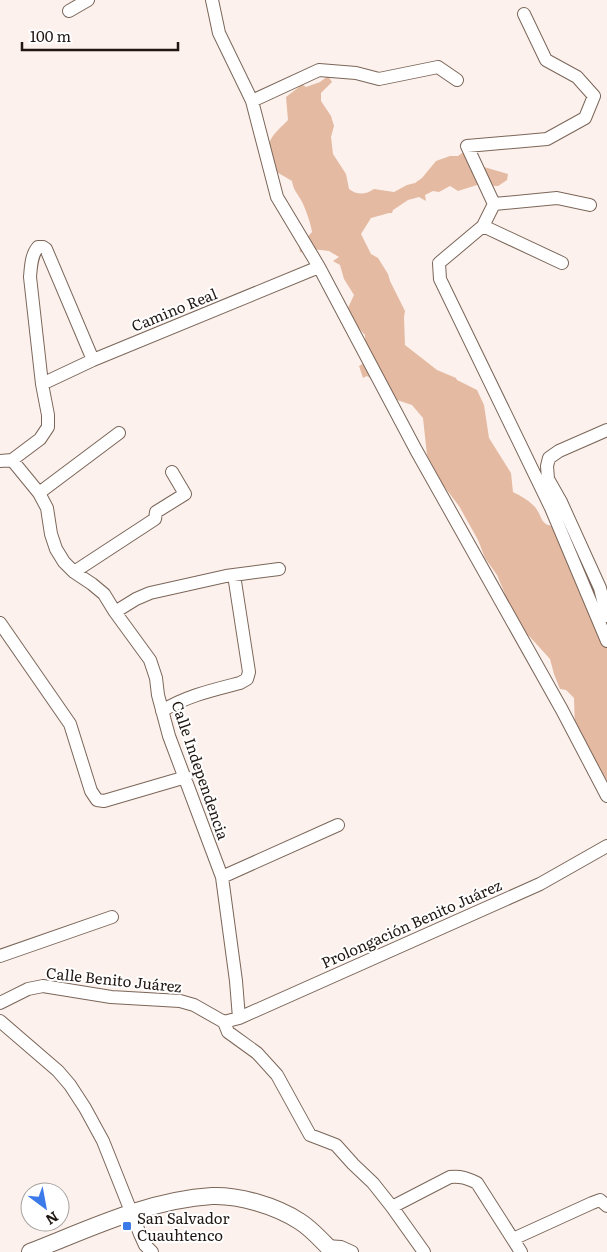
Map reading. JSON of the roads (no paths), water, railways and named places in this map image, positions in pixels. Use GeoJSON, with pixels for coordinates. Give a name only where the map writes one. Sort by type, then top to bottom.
{"type":"FeatureCollection","features":[{"type":"Feature","properties":{"kind":"main road"},"geometry":{"type":"LineString","coordinates":[[30,1252],[132,1212],[180,1201],[214,1196],[252,1201],[273,1208],[301,1221],[330,1249]]}},
{"type":"Feature","properties":{"kind":"street"},"geometry":{"type":"LineString","coordinates":[[69,11],[88,0]]}},
{"type":"Feature","properties":{"kind":"street"},"geometry":{"type":"LineString","coordinates":[[212,0],[219,33],[252,101],[277,197],[319,267],[416,450],[562,710],[607,796]]}},
{"type":"Feature","properties":{"kind":"street"},"geometry":{"type":"LineString","coordinates":[[494,204],[467,146],[547,139],[584,118],[594,96],[576,77],[546,60],[524,14]]}},
{"type":"Feature","properties":{"kind":"street"},"geometry":{"type":"LineString","coordinates":[[252,101],[319,70],[356,73],[379,79],[438,67],[457,80]]}},
{"type":"Feature","properties":{"kind":"street"},"geometry":{"type":"LineString","coordinates":[[494,204],[556,198],[590,205]]}},
{"type":"Feature","properties":{"kind":"street"},"geometry":{"type":"LineString","coordinates":[[494,204],[483,226],[439,263],[440,279],[551,508],[607,641]]}},
{"type":"Feature","properties":{"kind":"street"},"geometry":{"type":"LineString","coordinates":[[483,226],[562,263]]}},
{"type":"Feature","properties":{"kind":"street"},"geometry":{"type":"LineString","coordinates":[[6,461],[40,439],[48,428],[48,414],[42,384],[30,278],[31,262],[38,247],[46,249],[93,360]]}},
{"type":"Feature","properties":{"kind":"street","name":"Camino Real"},"geometry":{"type":"LineString","coordinates":[[42,384],[93,360],[319,267]]}},
{"type":"Feature","properties":{"kind":"street"},"geometry":{"type":"LineString","coordinates":[[607,430],[558,452],[549,458],[547,466],[548,479],[561,502],[600,588],[607,616]]}},
{"type":"Feature","properties":{"kind":"street"},"geometry":{"type":"LineString","coordinates":[[39,493],[119,433]]}},
{"type":"Feature","properties":{"kind":"street","name":"Calle Independencia"},"geometry":{"type":"LineString","coordinates":[[6,461],[39,493],[46,508],[56,550],[64,562],[74,572],[104,594],[150,660],[169,736],[222,877],[239,1018]]}},
{"type":"Feature","properties":{"kind":"street"},"geometry":{"type":"LineString","coordinates":[[74,572],[156,519],[156,512],[184,494],[172,472]]}},
{"type":"Feature","properties":{"kind":"street"},"geometry":{"type":"LineString","coordinates":[[115,612],[150,593],[234,575],[279,569]]}},
{"type":"Feature","properties":{"kind":"street"},"geometry":{"type":"LineString","coordinates":[[162,711],[174,703],[189,697],[240,683],[247,679],[248,672],[234,575]]}},
{"type":"Feature","properties":{"kind":"street"},"geometry":{"type":"LineString","coordinates":[[0,623],[70,724],[91,792],[97,800],[104,801],[186,777]]}},
{"type":"Feature","properties":{"kind":"street"},"geometry":{"type":"LineString","coordinates":[[222,877],[338,824]]}},
{"type":"Feature","properties":{"kind":"street","name":"Prolongación Benito Juárez"},"geometry":{"type":"LineString","coordinates":[[224,1022],[239,1018],[540,884],[607,846]]}},
{"type":"Feature","properties":{"kind":"street"},"geometry":{"type":"LineString","coordinates":[[0,956],[112,917]]}},
{"type":"Feature","properties":{"kind":"street","name":"Calle Benito Juárez"},"geometry":{"type":"LineString","coordinates":[[0,1003],[28,990],[43,986],[112,997],[180,1002],[194,1006],[224,1022]]}},
{"type":"Feature","properties":{"kind":"street"},"geometry":{"type":"LineString","coordinates":[[0,1021],[58,1071],[70,1085],[103,1142],[145,1245],[152,1252]]}},
{"type":"Feature","properties":{"kind":"street"},"geometry":{"type":"LineString","coordinates":[[224,1022],[228,1032],[270,1065],[310,1135],[336,1145],[373,1183],[424,1252]]}},
{"type":"Feature","properties":{"kind":"street"},"geometry":{"type":"LineString","coordinates":[[392,1207],[450,1177],[467,1178],[477,1183],[516,1248],[592,1203],[600,1200],[607,1206]]}},
{"type":"Feature","properties":{"kind":"street"},"geometry":{"type":"LineString","coordinates":[[330,1249],[342,1246],[352,1252]]}},
{"type":"Feature","properties":{"kind":"place","name":"San Salvador Cuauhtenco"},"geometry":{"type":"Point","coordinates":[127,1226]}}]}
